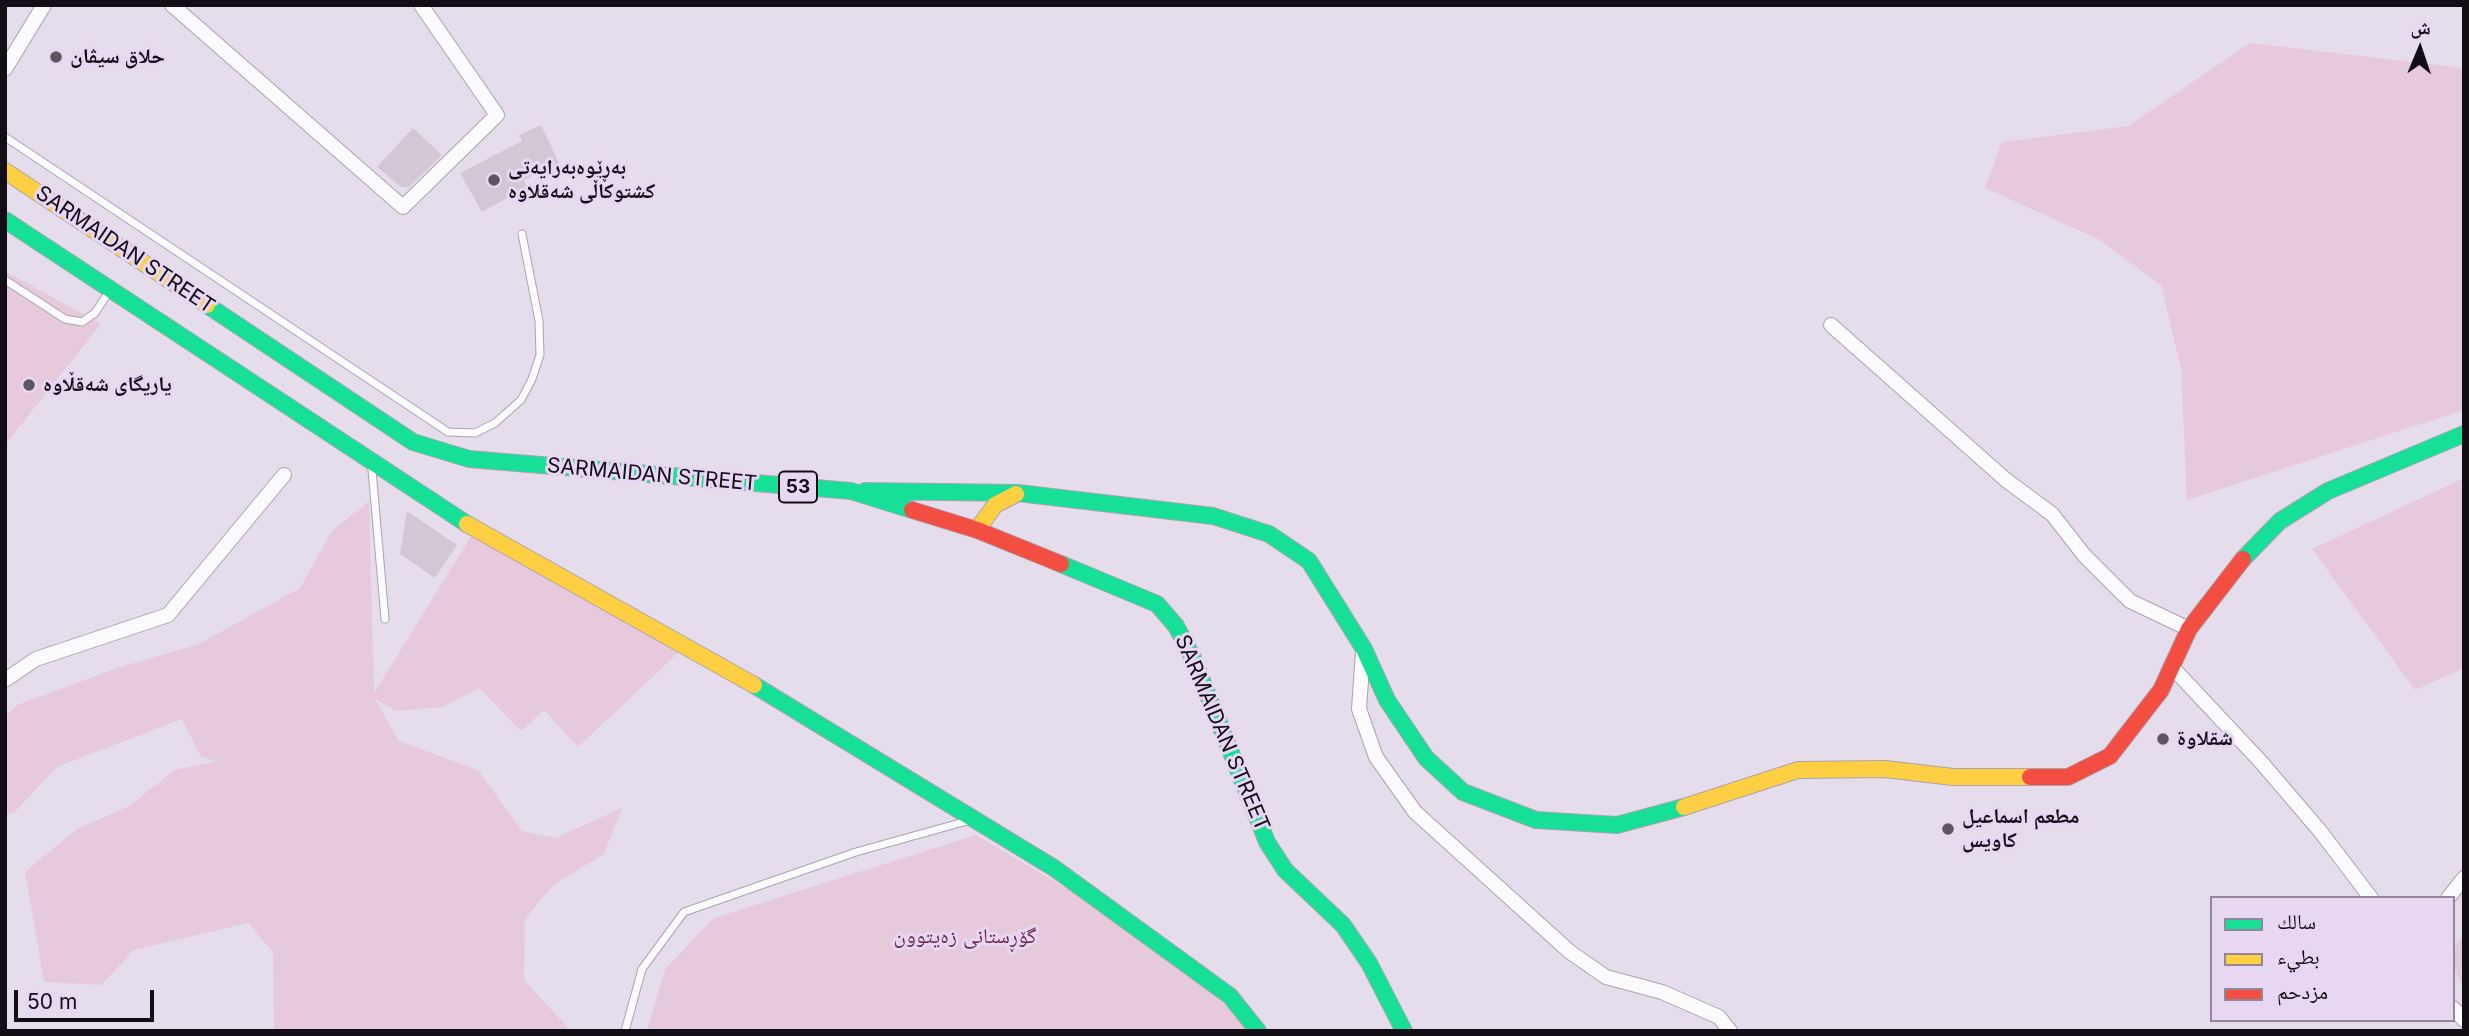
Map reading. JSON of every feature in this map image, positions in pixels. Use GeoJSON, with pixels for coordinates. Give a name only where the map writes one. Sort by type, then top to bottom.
{"type":"FeatureCollection","features":[{"type":"Feature","properties":{"kind":"main road","name":"SARMAIDAN STREET"},"geometry":{"type":"LineString","coordinates":[[7,178],[414,442],[469,459],[851,491],[977,530],[1157,604],[1177,626],[1193,658],[1267,842],[1285,870],[1343,925],[1369,962],[1404,1031]]}},
{"type":"Feature","properties":{"kind":"main road","name":"SARMAIDAN STREET"},"geometry":{"type":"LineString","coordinates":[[5,220],[444,512],[790,706],[971,820],[1054,868],[1219,988],[1254,1022],[1258,1031]]}},
{"type":"Feature","properties":{"kind":"main road"},"geometry":{"type":"LineString","coordinates":[[851,491],[1018,493],[1213,516],[1269,534],[1309,561],[1364,649],[1387,700],[1426,758],[1463,792],[1536,820],[1617,825],[1709,800],[1798,770],[1885,769],[1953,777],[2068,777],[2110,756],[2161,690],[2189,629],[2250,550],[2280,521],[2328,491],[2464,434]]}},
{"type":"Feature","properties":{"kind":"main road"},"geometry":{"type":"LineString","coordinates":[[977,530],[995,505],[1018,493]]}},
{"type":"Feature","properties":{"kind":"street"},"geometry":{"type":"LineString","coordinates":[[5,69],[44,5]]}},
{"type":"Feature","properties":{"kind":"street"},"geometry":{"type":"LineString","coordinates":[[172,5],[403,207],[497,115],[421,5]]}},
{"type":"Feature","properties":{"kind":"street"},"geometry":{"type":"LineString","coordinates":[[1831,325],[2006,480],[2052,514],[2084,555],[2130,601],[2189,629]]}},
{"type":"Feature","properties":{"kind":"street"},"geometry":{"type":"LineString","coordinates":[[5,680],[36,659],[168,615],[284,474]]}},
{"type":"Feature","properties":{"kind":"street"},"geometry":{"type":"LineString","coordinates":[[1364,649],[1359,709],[1376,757],[1415,812],[1570,952],[1606,977],[1662,992],[1719,1017],[1730,1031]]}},
{"type":"Feature","properties":{"kind":"street"},"geometry":{"type":"LineString","coordinates":[[2172,667],[2286,792],[2369,896]]}},
{"type":"Feature","properties":{"kind":"street"},"geometry":{"type":"LineString","coordinates":[[2450,896],[2464,878]]}},
{"type":"Feature","properties":{"kind":"lane"},"geometry":{"type":"LineString","coordinates":[[5,137],[448,432],[475,433],[495,423],[521,400],[532,379],[540,355],[539,321],[522,233]]}},
{"type":"Feature","properties":{"kind":"lane"},"geometry":{"type":"LineString","coordinates":[[5,280],[65,319],[82,322],[95,313],[111,289]]}},
{"type":"Feature","properties":{"kind":"lane"},"geometry":{"type":"LineString","coordinates":[[372,463],[385,619]]}},
{"type":"Feature","properties":{"kind":"lane"},"geometry":{"type":"LineString","coordinates":[[625,1031],[642,969],[684,912],[856,852],[971,820]]}},
{"type":"Feature","properties":{"kind":"green space"},"geometry":{"type":"Polygon","coordinates":[[[2250,43],[2464,68],[2464,410],[2187,500],[2181,368],[2161,285],[2098,239],[1985,188],[2002,142],[2128,126],[2250,43]]]}},
{"type":"Feature","properties":{"kind":"green space","name":"ياريگاى شەقڵاوە"},"geometry":{"type":"Polygon","coordinates":[[[5,271],[101,324],[5,445],[5,271]]]}},
{"type":"Feature","properties":{"kind":"green space"},"geometry":{"type":"Polygon","coordinates":[[[2464,478],[2464,668],[2415,690],[2312,549],[2464,478]]]}},
{"type":"Feature","properties":{"kind":"green space"},"geometry":{"type":"Polygon","coordinates":[[[369,501],[374,693],[475,530],[678,653],[578,747],[544,710],[521,731],[479,688],[443,707],[396,711],[375,699],[399,741],[478,770],[522,831],[555,838],[622,808],[604,854],[553,885],[525,919],[524,980],[571,1031],[274,1031],[273,952],[248,923],[134,950],[101,985],[44,982],[25,872],[77,829],[129,806],[175,770],[217,761],[201,757],[182,719],[57,767],[13,814],[5,815],[5,717],[17,705],[114,669],[199,644],[300,588],[332,531],[369,501]]]}},
{"type":"Feature","properties":{"kind":"green space","name":"گۆڕستانی زەیتوون"},"geometry":{"type":"Polygon","coordinates":[[[976,835],[1120,920],[1252,1025],[1254,1031],[647,1031],[665,969],[714,918],[976,835]]]}},
{"type":"Feature","properties":{"kind":"green space"},"geometry":{"type":"Polygon","coordinates":[[[2464,934],[2464,987],[2455,971],[2455,947],[2464,934]]]}},
{"type":"Feature","properties":{"kind":"building"},"geometry":{"type":"Polygon","coordinates":[[[541,125],[559,163],[524,180],[527,187],[482,212],[460,173],[522,141],[519,135],[541,125]]]}},
{"type":"Feature","properties":{"kind":"building"},"geometry":{"type":"Polygon","coordinates":[[[413,128],[442,155],[409,187],[401,187],[377,167],[413,128]]]}},
{"type":"Feature","properties":{"kind":"building"},"geometry":{"type":"Polygon","coordinates":[[[407,511],[457,545],[435,578],[400,554],[407,511]]]}},
{"type":"Feature","properties":{"kind":"traffic: fast"},"geometry":{"type":"LineString","coordinates":[[5,220],[467,524]]}},
{"type":"Feature","properties":{"kind":"traffic: fast"},"geometry":{"type":"LineString","coordinates":[[207,305],[413,442],[469,459],[851,491],[912,510]]}},
{"type":"Feature","properties":{"kind":"traffic: fast"},"geometry":{"type":"LineString","coordinates":[[2243,559],[2280,521],[2328,491],[2464,434]]}},
{"type":"Feature","properties":{"kind":"traffic: fast"},"geometry":{"type":"LineString","coordinates":[[865,491],[1018,493],[1213,516],[1269,534],[1309,561],[1364,649],[1387,700],[1426,758],[1463,792],[1536,820],[1617,825],[1684,807]]}},
{"type":"Feature","properties":{"kind":"traffic: fast"},"geometry":{"type":"LineString","coordinates":[[1061,564],[1157,604],[1176,626],[1193,658],[1267,842],[1285,870],[1343,925],[1369,963],[1404,1031]]}},
{"type":"Feature","properties":{"kind":"traffic: fast"},"geometry":{"type":"LineString","coordinates":[[754,685],[1054,868],[1230,996],[1258,1031]]}},
{"type":"Feature","properties":{"kind":"traffic: slow"},"geometry":{"type":"LineString","coordinates":[[5,171],[207,305]]}},
{"type":"Feature","properties":{"kind":"traffic: slow"},"geometry":{"type":"LineString","coordinates":[[977,530],[995,505],[1016,494]]}},
{"type":"Feature","properties":{"kind":"traffic: slow"},"geometry":{"type":"LineString","coordinates":[[467,524],[754,685]]}},
{"type":"Feature","properties":{"kind":"traffic: slow"},"geometry":{"type":"LineString","coordinates":[[1684,807],[1798,770],[1885,769],[1953,777],[2030,777]]}},
{"type":"Feature","properties":{"kind":"traffic: jam"},"geometry":{"type":"LineString","coordinates":[[912,510],[977,530],[1061,564]]}},
{"type":"Feature","properties":{"kind":"traffic: jam"},"geometry":{"type":"LineString","coordinates":[[2030,777],[2068,777],[2110,756],[2161,690],[2189,629],[2243,559]]}},
{"type":"Feature","properties":{"kind":"place","name":"حلاق سیڤان"},"geometry":{"type":"Point","coordinates":[56,57]}},
{"type":"Feature","properties":{"kind":"place","name":"بەڕێوەبەرایەتی کشتوکاڵی شەقلاوە"},"geometry":{"type":"Point","coordinates":[494,180]}},
{"type":"Feature","properties":{"kind":"place","name":"ياريگاى شەقڵاوە"},"geometry":{"type":"Point","coordinates":[29,385]}},
{"type":"Feature","properties":{"kind":"place","name":"شقلاوة"},"geometry":{"type":"Point","coordinates":[2163,739]}},
{"type":"Feature","properties":{"kind":"place","name":"مطعم اسماعیل کاویس"},"geometry":{"type":"Point","coordinates":[1948,829]}}]}
